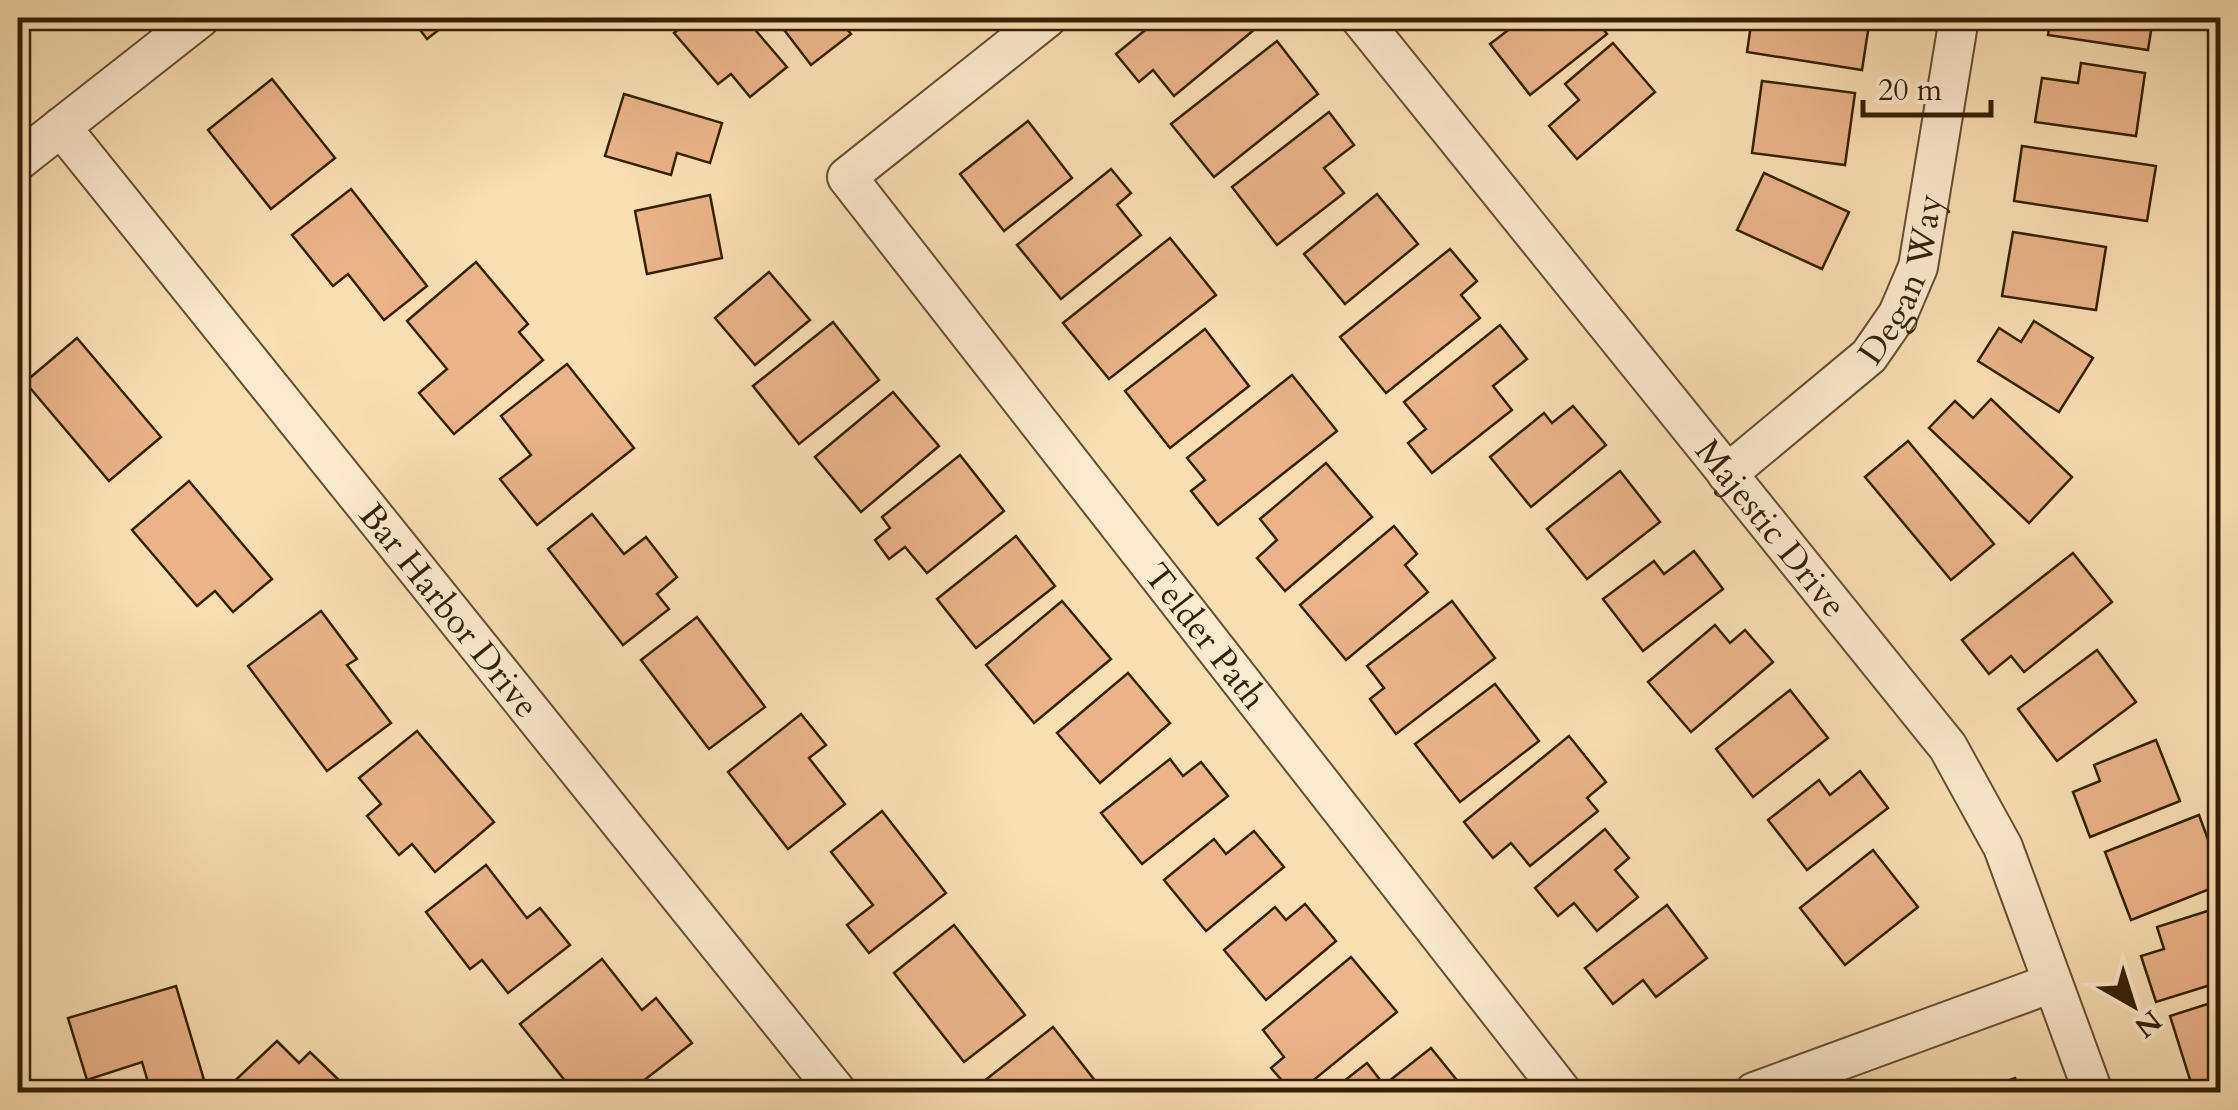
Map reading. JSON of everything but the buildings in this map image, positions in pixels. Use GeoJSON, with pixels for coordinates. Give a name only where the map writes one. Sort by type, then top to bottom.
{"type":"FeatureCollection","features":[{"type":"Feature","properties":{"kind":"street"},"geometry":{"type":"LineString","coordinates":[[18,161],[200,18]]}},
{"type":"Feature","properties":{"kind":"street","name":"Telder Path"},"geometry":{"type":"LineString","coordinates":[[1047,18],[847,177],[1562,1092]]}},
{"type":"Feature","properties":{"kind":"street","name":"Majestic Drive"},"geometry":{"type":"LineString","coordinates":[[1360,18],[1948,747],[2003,846],[2093,1092]]}},
{"type":"Feature","properties":{"kind":"street","name":"Degan Way"},"geometry":{"type":"LineString","coordinates":[[1728,474],[1869,356],[1898,314],[1918,267],[1959,18]]}},
{"type":"Feature","properties":{"kind":"street","name":"Bar Harbor Drive"},"geometry":{"type":"LineString","coordinates":[[61,127],[838,1092]]}},
{"type":"Feature","properties":{"kind":"street"},"geometry":{"type":"LineString","coordinates":[[1754,1092],[2052,983]]}}]}
